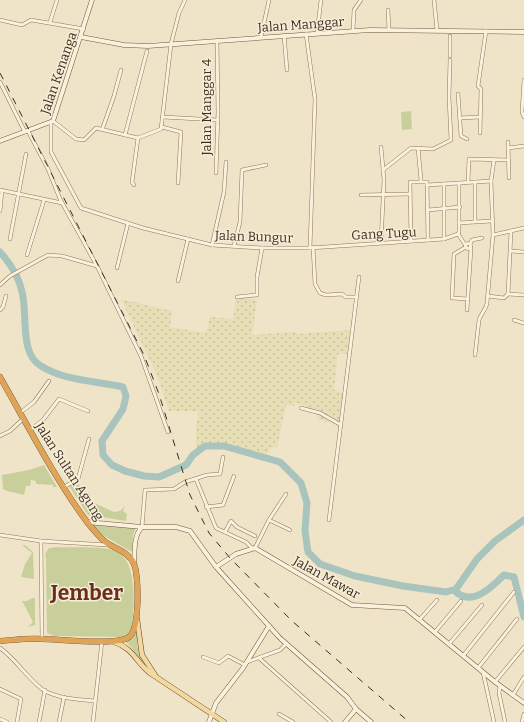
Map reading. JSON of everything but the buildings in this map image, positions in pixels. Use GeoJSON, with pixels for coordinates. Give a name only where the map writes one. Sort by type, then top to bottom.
{"type":"FeatureCollection","features":[{"type":"Feature","properties":{"kind":"highway","name":"Jalan Sultan Agung"},"geometry":{"type":"LineString","coordinates":[[0,377],[23,419],[87,522],[103,540],[126,554],[134,564]]}},
{"type":"Feature","properties":{"kind":"highway"},"geometry":{"type":"LineString","coordinates":[[0,641],[42,638],[112,641],[130,636],[133,632],[137,613],[137,581],[134,564]]}},
{"type":"Feature","properties":{"kind":"main road"},"geometry":{"type":"LineString","coordinates":[[137,613],[142,655],[149,667],[159,679]]}},
{"type":"Feature","properties":{"kind":"main road"},"geometry":{"type":"LineString","coordinates":[[112,641],[126,647],[142,666],[224,722]]}},
{"type":"Feature","properties":{"kind":"street"},"geometry":{"type":"LineString","coordinates":[[50,22],[57,0]]}},
{"type":"Feature","properties":{"kind":"street","name":"Jalan Kenanga"},"geometry":{"type":"LineString","coordinates":[[0,141],[52,122],[84,29],[92,0]]}},
{"type":"Feature","properties":{"kind":"street"},"geometry":{"type":"LineString","coordinates":[[52,122],[76,139],[87,138],[94,129],[139,138],[161,130],[171,44],[179,13],[185,0]]}},
{"type":"Feature","properties":{"kind":"street"},"geometry":{"type":"LineString","coordinates":[[261,37],[269,0]]}},
{"type":"Feature","properties":{"kind":"street"},"geometry":{"type":"LineString","coordinates":[[317,33],[321,0]]}},
{"type":"Feature","properties":{"kind":"street"},"geometry":{"type":"LineString","coordinates":[[353,30],[354,10],[361,0]]}},
{"type":"Feature","properties":{"kind":"street"},"geometry":{"type":"LineString","coordinates":[[434,0],[437,30]]}},
{"type":"Feature","properties":{"kind":"street"},"geometry":{"type":"LineString","coordinates":[[388,10],[389,30]]}},
{"type":"Feature","properties":{"kind":"street"},"geometry":{"type":"LineString","coordinates":[[0,20],[22,25],[32,20],[84,29]]}},
{"type":"Feature","properties":{"kind":"street","name":"Jalan Manggar"},"geometry":{"type":"LineString","coordinates":[[81,37],[124,45],[217,41],[353,30],[524,32]]}},
{"type":"Feature","properties":{"kind":"street"},"geometry":{"type":"LineString","coordinates":[[480,133],[481,89],[478,86],[486,31]]}},
{"type":"Feature","properties":{"kind":"street","name":"Jalan Bungur"},"geometry":{"type":"LineString","coordinates":[[52,122],[51,152],[78,206],[84,210],[212,245],[262,248],[312,247],[315,99],[306,34]]}},
{"type":"Feature","properties":{"kind":"street"},"geometry":{"type":"LineString","coordinates":[[284,35],[287,70]]}},
{"type":"Feature","properties":{"kind":"street"},"geometry":{"type":"LineString","coordinates":[[383,170],[411,148],[435,149],[451,139],[449,97],[450,36]]}},
{"type":"Feature","properties":{"kind":"street","name":"Jalan Manggar 4"},"geometry":{"type":"LineString","coordinates":[[216,173],[218,120],[217,41]]}},
{"type":"Feature","properties":{"kind":"street"},"geometry":{"type":"LineString","coordinates":[[125,135],[147,51]]}},
{"type":"Feature","properties":{"kind":"street"},"geometry":{"type":"LineString","coordinates":[[102,130],[121,70]]}},
{"type":"Feature","properties":{"kind":"street"},"geometry":{"type":"LineString","coordinates":[[524,80],[522,112],[524,117]]}},
{"type":"Feature","properties":{"kind":"street"},"geometry":{"type":"LineString","coordinates":[[0,82],[48,169],[62,203],[97,266],[141,356],[168,432]]}},
{"type":"Feature","properties":{"kind":"street"},"geometry":{"type":"LineString","coordinates":[[458,94],[461,136],[467,139]]}},
{"type":"Feature","properties":{"kind":"street"},"geometry":{"type":"LineString","coordinates":[[163,117],[218,120]]}},
{"type":"Feature","properties":{"kind":"street"},"geometry":{"type":"LineString","coordinates":[[460,118],[480,117]]}},
{"type":"Feature","properties":{"kind":"street"},"geometry":{"type":"LineString","coordinates":[[162,127],[182,132],[178,183]]}},
{"type":"Feature","properties":{"kind":"street"},"geometry":{"type":"LineString","coordinates":[[134,185],[132,182],[139,138]]}},
{"type":"Feature","properties":{"kind":"street"},"geometry":{"type":"LineString","coordinates":[[508,142],[509,178]]}},
{"type":"Feature","properties":{"kind":"street"},"geometry":{"type":"LineString","coordinates":[[508,148],[524,146]]}},
{"type":"Feature","properties":{"kind":"street"},"geometry":{"type":"LineString","coordinates":[[381,147],[384,195],[381,242]]}},
{"type":"Feature","properties":{"kind":"street"},"geometry":{"type":"LineString","coordinates":[[418,148],[421,180]]}},
{"type":"Feature","properties":{"kind":"street"},"geometry":{"type":"LineString","coordinates":[[10,239],[26,154]]}},
{"type":"Feature","properties":{"kind":"street"},"geometry":{"type":"LineString","coordinates":[[468,182],[468,159],[508,160]]}},
{"type":"Feature","properties":{"kind":"street"},"geometry":{"type":"LineString","coordinates":[[475,355],[480,315],[486,310],[488,296],[493,234],[491,220],[491,181],[494,160]]}},
{"type":"Feature","properties":{"kind":"street"},"geometry":{"type":"LineString","coordinates":[[212,245],[224,192],[226,162]]}},
{"type":"Feature","properties":{"kind":"street"},"geometry":{"type":"LineString","coordinates":[[234,246],[240,222],[242,170],[256,169],[266,165]]}},
{"type":"Feature","properties":{"kind":"street"},"geometry":{"type":"LineString","coordinates":[[411,241],[410,181],[421,180],[427,181],[428,240]]}},
{"type":"Feature","properties":{"kind":"street"},"geometry":{"type":"LineString","coordinates":[[427,185],[491,181]]}},
{"type":"Feature","properties":{"kind":"street"},"geometry":{"type":"LineString","coordinates":[[474,182],[476,221]]}},
{"type":"Feature","properties":{"kind":"street"},"geometry":{"type":"LineString","coordinates":[[459,183],[460,223],[458,234],[468,246],[468,310]]}},
{"type":"Feature","properties":{"kind":"street"},"geometry":{"type":"LineString","coordinates":[[444,184],[444,239]]}},
{"type":"Feature","properties":{"kind":"street"},"geometry":{"type":"LineString","coordinates":[[0,211],[1,190],[62,203]]}},
{"type":"Feature","properties":{"kind":"street"},"geometry":{"type":"LineString","coordinates":[[361,195],[410,194]]}},
{"type":"Feature","properties":{"kind":"street"},"geometry":{"type":"LineString","coordinates":[[28,255],[44,200]]}},
{"type":"Feature","properties":{"kind":"street"},"geometry":{"type":"LineString","coordinates":[[428,210],[460,207]]}},
{"type":"Feature","properties":{"kind":"street"},"geometry":{"type":"LineString","coordinates":[[460,223],[491,220]]}},
{"type":"Feature","properties":{"kind":"street"},"geometry":{"type":"LineString","coordinates":[[116,268],[128,223]]}},
{"type":"Feature","properties":{"kind":"street"},"geometry":{"type":"LineString","coordinates":[[493,234],[524,228]]}},
{"type":"Feature","properties":{"kind":"street"},"geometry":{"type":"LineString","coordinates":[[488,296],[504,298],[508,294],[512,231]]}},
{"type":"Feature","properties":{"kind":"street","name":"Gang Tugu"},"geometry":{"type":"LineString","coordinates":[[312,247],[444,239],[458,234]]}},
{"type":"Feature","properties":{"kind":"street"},"geometry":{"type":"LineString","coordinates":[[468,299],[452,298],[454,254],[468,246],[473,239],[482,238]]}},
{"type":"Feature","properties":{"kind":"street"},"geometry":{"type":"LineString","coordinates":[[178,281],[188,239]]}},
{"type":"Feature","properties":{"kind":"street"},"geometry":{"type":"LineString","coordinates":[[312,247],[316,284],[320,293],[326,295],[342,294],[346,297],[356,297]]}},
{"type":"Feature","properties":{"kind":"street"},"geometry":{"type":"LineString","coordinates":[[237,296],[257,295],[257,277],[262,248]]}},
{"type":"Feature","properties":{"kind":"street"},"geometry":{"type":"LineString","coordinates":[[511,251],[524,252]]}},
{"type":"Feature","properties":{"kind":"street"},"geometry":{"type":"LineString","coordinates":[[0,285],[10,276],[48,255],[68,257],[97,266]]}},
{"type":"Feature","properties":{"kind":"street"},"geometry":{"type":"LineString","coordinates":[[329,520],[359,277]]}},
{"type":"Feature","properties":{"kind":"street"},"geometry":{"type":"LineString","coordinates":[[508,294],[524,295]]}},
{"type":"Feature","properties":{"kind":"street"},"geometry":{"type":"LineString","coordinates":[[0,310],[3,307],[6,296]]}},
{"type":"Feature","properties":{"kind":"street"},"geometry":{"type":"LineString","coordinates":[[514,320],[524,323]]}},
{"type":"Feature","properties":{"kind":"street"},"geometry":{"type":"LineString","coordinates":[[20,413],[34,402],[48,381]]}},
{"type":"Feature","properties":{"kind":"street"},"geometry":{"type":"LineString","coordinates":[[30,430],[43,420],[59,399],[88,412]]}},
{"type":"Feature","properties":{"kind":"street"},"geometry":{"type":"LineString","coordinates":[[302,408],[320,413],[341,425]]}},
{"type":"Feature","properties":{"kind":"street"},"geometry":{"type":"LineString","coordinates":[[0,436],[10,431],[23,419]]}},
{"type":"Feature","properties":{"kind":"street"},"geometry":{"type":"LineString","coordinates":[[64,487],[78,479],[89,440]]}},
{"type":"Feature","properties":{"kind":"street"},"geometry":{"type":"LineString","coordinates":[[134,564],[136,538],[142,527],[145,490],[174,489],[179,485],[196,479],[220,473],[223,457]]}},
{"type":"Feature","properties":{"kind":"street"},"geometry":{"type":"LineString","coordinates":[[206,507],[223,505],[234,476]]}},
{"type":"Feature","properties":{"kind":"street"},"geometry":{"type":"LineString","coordinates":[[196,479],[206,507],[216,528],[246,542],[253,548]]}},
{"type":"Feature","properties":{"kind":"street"},"geometry":{"type":"LineString","coordinates":[[216,567],[236,554],[253,548],[286,494]]}},
{"type":"Feature","properties":{"kind":"street"},"geometry":{"type":"LineString","coordinates":[[269,520],[290,530]]}},
{"type":"Feature","properties":{"kind":"street"},"geometry":{"type":"LineString","coordinates":[[225,532],[231,521],[237,527],[255,536]]}},
{"type":"Feature","properties":{"kind":"street"},"geometry":{"type":"LineString","coordinates":[[87,522],[186,529],[194,534],[216,567],[280,638],[347,697],[371,722]]}},
{"type":"Feature","properties":{"kind":"street"},"geometry":{"type":"LineString","coordinates":[[0,535],[40,541],[111,545]]}},
{"type":"Feature","properties":{"kind":"street"},"geometry":{"type":"LineString","coordinates":[[40,541],[42,638]]}},
{"type":"Feature","properties":{"kind":"street","name":"Jalan Mawar"},"geometry":{"type":"LineString","coordinates":[[253,548],[352,605],[405,608],[500,686],[524,703]]}},
{"type":"Feature","properties":{"kind":"street"},"geometry":{"type":"LineString","coordinates":[[463,656],[514,592]]}},
{"type":"Feature","properties":{"kind":"street"},"geometry":{"type":"LineString","coordinates":[[420,619],[437,600]]}},
{"type":"Feature","properties":{"kind":"street"},"geometry":{"type":"LineString","coordinates":[[435,632],[461,601]]}},
{"type":"Feature","properties":{"kind":"street"},"geometry":{"type":"LineString","coordinates":[[449,644],[482,605]]}},
{"type":"Feature","properties":{"kind":"street"},"geometry":{"type":"LineString","coordinates":[[478,668],[517,619]]}},
{"type":"Feature","properties":{"kind":"street"},"geometry":{"type":"LineString","coordinates":[[209,722],[216,703],[246,663],[269,626]]}},
{"type":"Feature","properties":{"kind":"street"},"geometry":{"type":"LineString","coordinates":[[93,722],[94,701],[102,641]]}},
{"type":"Feature","properties":{"kind":"street"},"geometry":{"type":"LineString","coordinates":[[203,657],[219,663],[228,656],[246,663],[280,650],[286,644]]}},
{"type":"Feature","properties":{"kind":"street"},"geometry":{"type":"LineString","coordinates":[[495,682],[524,647]]}},
{"type":"Feature","properties":{"kind":"street"},"geometry":{"type":"LineString","coordinates":[[0,648],[10,655],[45,690],[64,697],[94,701]]}},
{"type":"Feature","properties":{"kind":"street"},"geometry":{"type":"LineString","coordinates":[[259,658],[331,722]]}},
{"type":"Feature","properties":{"kind":"street"},"geometry":{"type":"LineString","coordinates":[[483,672],[494,722]]}},
{"type":"Feature","properties":{"kind":"street"},"geometry":{"type":"LineString","coordinates":[[513,695],[524,677]]}},
{"type":"Feature","properties":{"kind":"street"},"geometry":{"type":"LineString","coordinates":[[500,686],[499,693],[504,722]]}},
{"type":"Feature","properties":{"kind":"street"},"geometry":{"type":"LineString","coordinates":[[0,689],[21,699],[17,722]]}},
{"type":"Feature","properties":{"kind":"street"},"geometry":{"type":"LineString","coordinates":[[39,722],[45,690]]}},
{"type":"Feature","properties":{"kind":"street"},"geometry":{"type":"LineString","coordinates":[[59,722],[64,697]]}},
{"type":"Feature","properties":{"kind":"street"},"geometry":{"type":"LineString","coordinates":[[344,722],[356,708]]}},
{"type":"Feature","properties":{"kind":"street"},"geometry":{"type":"LineString","coordinates":[[279,714],[293,722]]}},
{"type":"Feature","properties":{"kind":"street"},"geometry":{"type":"LineString","coordinates":[[522,722],[524,714]]}},
{"type":"Feature","properties":{"kind":"street"},"geometry":{"type":"LineString","coordinates":[[0,719],[7,722]]}},
{"type":"Feature","properties":{"kind":"shaded area"},"geometry":{"type":"Polygon","coordinates":[[[236,297],[257,300],[252,335],[296,332],[297,334],[350,330],[348,354],[338,354],[334,390],[344,394],[341,426],[317,419],[317,414],[306,411],[306,406],[295,403],[294,406],[286,405],[277,447],[270,448],[267,455],[213,442],[196,449],[196,426],[199,411],[169,411],[156,373],[121,299],[172,311],[170,327],[206,333],[210,317],[233,319],[236,297]]]}},
{"type":"Feature","properties":{"kind":"green space"},"geometry":{"type":"Polygon","coordinates":[[[411,111],[412,129],[402,130],[401,112],[411,111]]]}},
{"type":"Feature","properties":{"kind":"green space"},"geometry":{"type":"Polygon","coordinates":[[[44,465],[57,487],[53,487],[53,485],[36,484],[36,481],[31,480],[30,486],[26,486],[24,495],[3,489],[2,475],[29,470],[44,465]]]}},
{"type":"Feature","properties":{"kind":"green space"},"geometry":{"type":"Polygon","coordinates":[[[73,484],[74,487],[79,484],[80,488],[84,487],[82,494],[87,496],[89,492],[92,502],[114,512],[120,511],[125,506],[123,511],[127,514],[126,521],[88,515],[69,486],[73,484]]]}},
{"type":"Feature","properties":{"kind":"green space"},"geometry":{"type":"Polygon","coordinates":[[[92,524],[136,528],[133,535],[132,552],[104,536],[92,524]]]}},
{"type":"Feature","properties":{"kind":"green space"},"geometry":{"type":"Polygon","coordinates":[[[22,545],[25,545],[33,552],[34,579],[21,577],[25,564],[32,553],[22,545]]]}},
{"type":"Feature","properties":{"kind":"green space"},"geometry":{"type":"Polygon","coordinates":[[[57,547],[113,550],[121,555],[127,562],[131,573],[134,597],[132,629],[128,635],[122,637],[54,636],[47,633],[45,554],[49,548],[57,547]]]}},
{"type":"Feature","properties":{"kind":"green space"},"geometry":{"type":"Polygon","coordinates":[[[35,598],[35,625],[28,627],[33,622],[22,601],[27,601],[35,598]]]}},
{"type":"Feature","properties":{"kind":"green space"},"geometry":{"type":"Polygon","coordinates":[[[137,628],[137,645],[145,668],[131,647],[125,641],[134,636],[137,628]]]}},
{"type":"Feature","properties":{"kind":"waterway"},"geometry":{"type":"LineString","coordinates":[[0,252],[14,270],[21,286],[24,301],[27,343],[34,360],[41,366],[60,375],[123,387],[126,396],[123,409],[102,441],[103,455],[112,465],[125,471],[144,476],[159,477],[186,465],[193,455],[205,446],[224,446],[280,462],[301,483],[307,503],[305,531],[308,552],[320,564],[355,576],[403,586],[446,592],[456,589],[477,559],[495,541],[524,520]]}},
{"type":"Feature","properties":{"kind":"waterway"},"geometry":{"type":"LineString","coordinates":[[454,590],[460,595],[474,597],[487,590],[504,575],[514,577],[524,617]]}},
{"type":"Feature","properties":{"kind":"railway"},"geometry":{"type":"LineString","coordinates":[[0,73],[144,355],[159,394],[190,495],[209,533],[230,558],[292,621],[409,722]]}},
{"type":"Feature","properties":{"kind":"district","name":"Jember"},"geometry":{"type":"Point","coordinates":[87,593]}}]}
